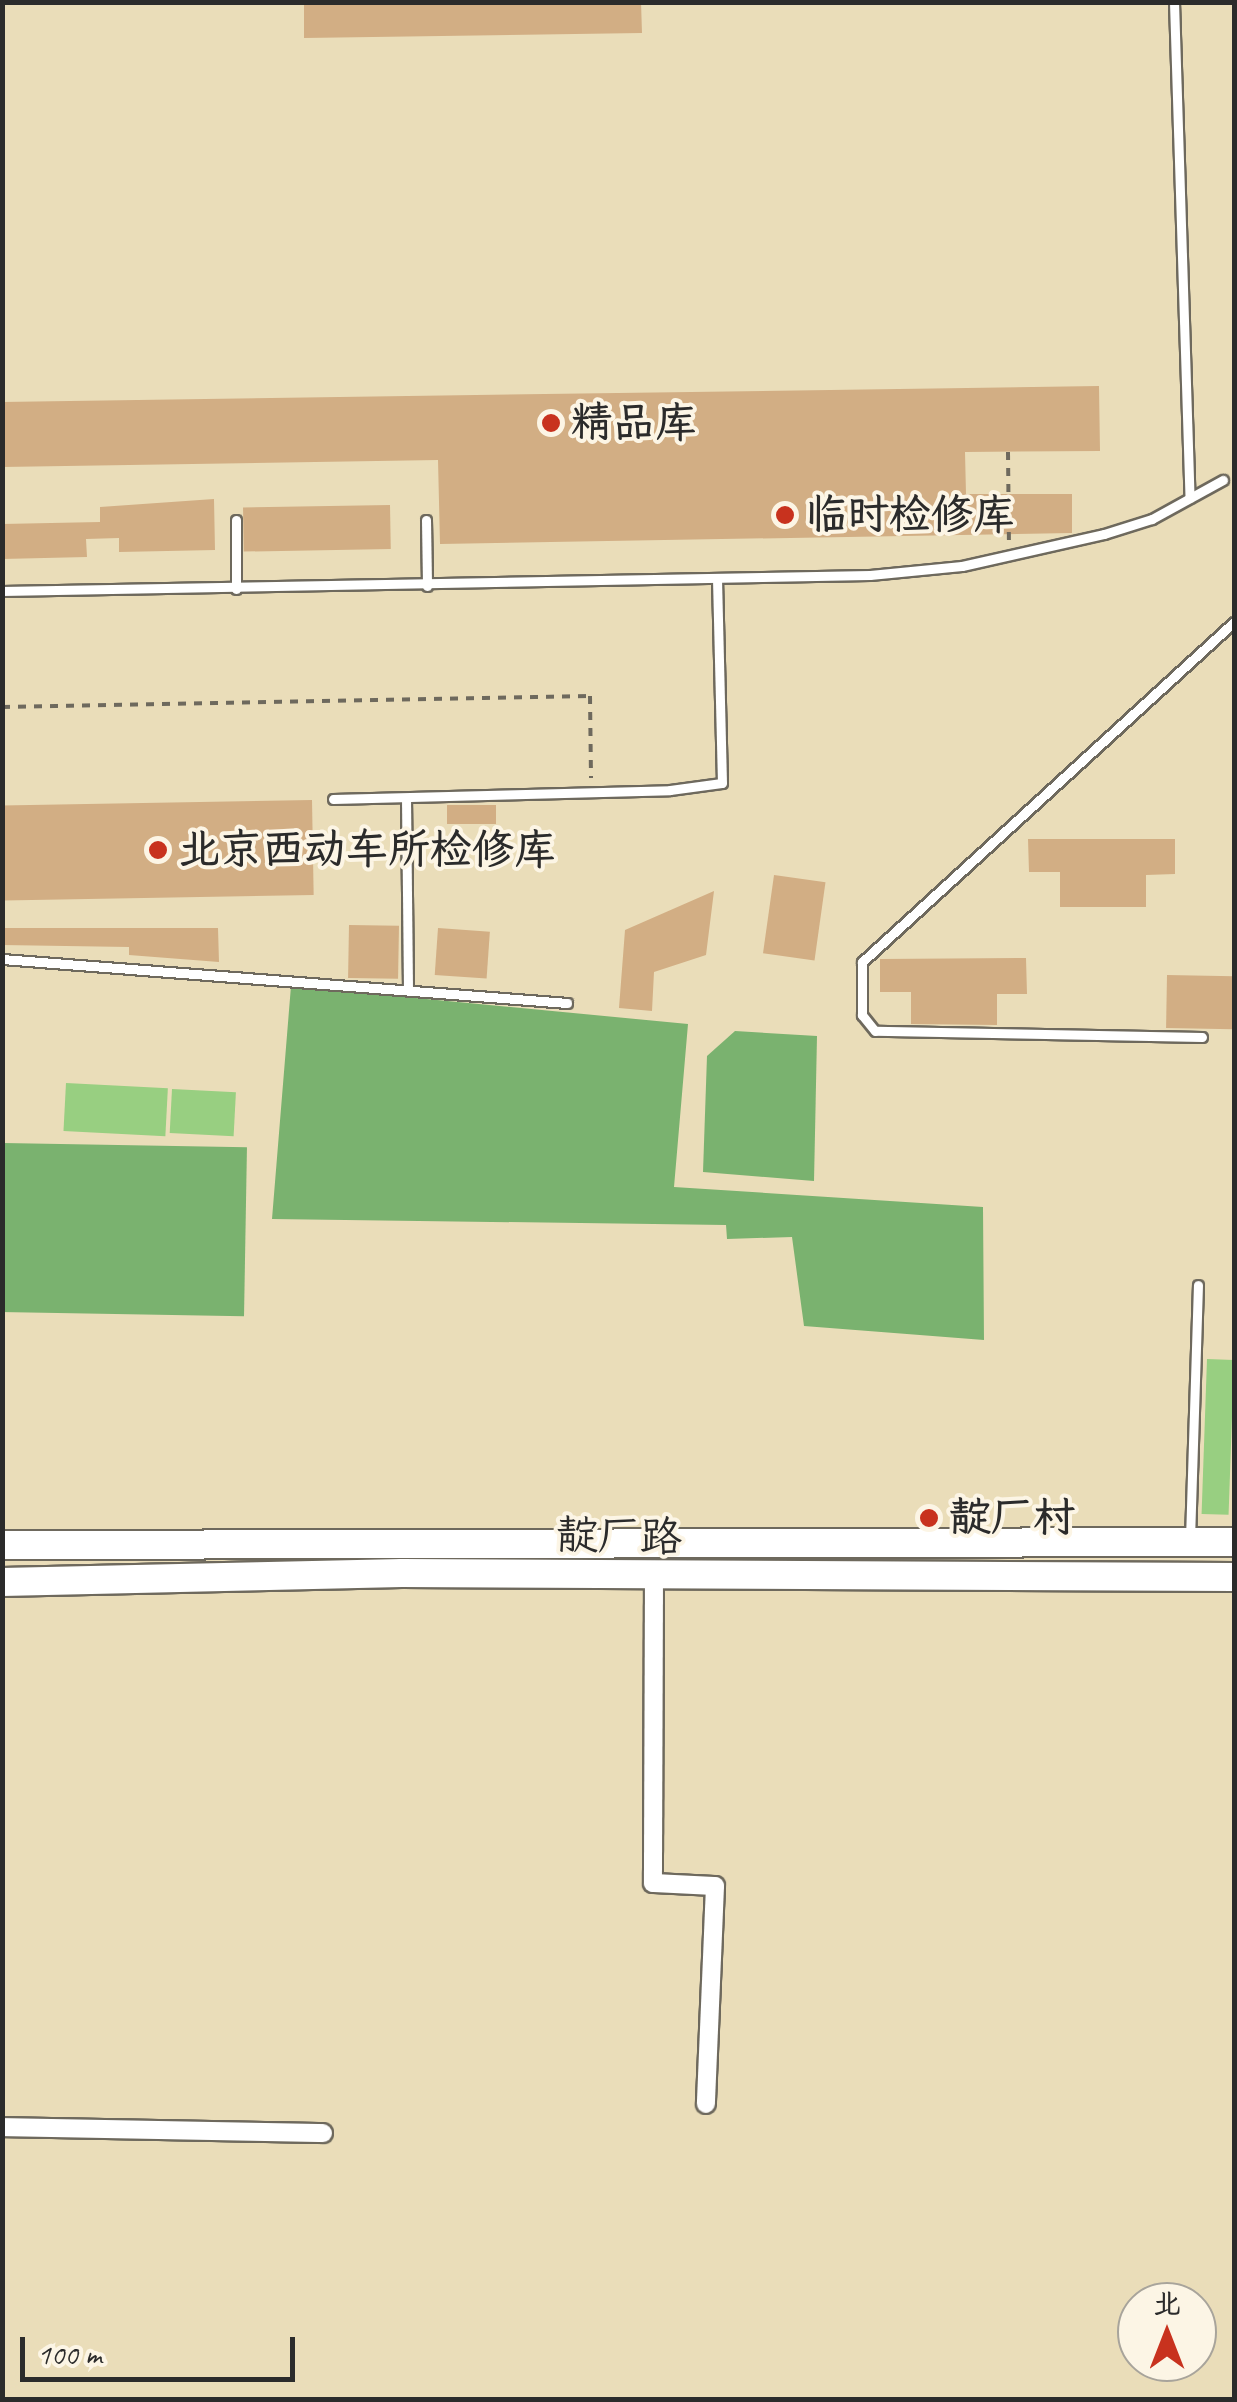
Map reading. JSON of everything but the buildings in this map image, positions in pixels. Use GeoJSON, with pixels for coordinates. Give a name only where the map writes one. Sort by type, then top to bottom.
{"type":"FeatureCollection","features":[{"type":"Feature","properties":{"kind":"main road"},"geometry":{"type":"LineString","coordinates":[[2,1544],[1234,1542]]}},
{"type":"Feature","properties":{"kind":"main road","name":"靛厂路"},"geometry":{"type":"LineString","coordinates":[[2,1582],[402,1573],[654,1578],[1234,1577]]}},
{"type":"Feature","properties":{"kind":"street"},"geometry":{"type":"LineString","coordinates":[[654,1578],[653,1882],[715,1886],[706,2104]]}},
{"type":"Feature","properties":{"kind":"street"},"geometry":{"type":"LineString","coordinates":[[2,2127],[323,2133]]}},
{"type":"Feature","properties":{"kind":"lane"},"geometry":{"type":"LineString","coordinates":[[1174,2],[1190,498]]}},
{"type":"Feature","properties":{"kind":"lane"},"geometry":{"type":"LineString","coordinates":[[2,591],[870,575],[1010,554],[1152,519],[1223,480]]}},
{"type":"Feature","properties":{"kind":"lane"},"geometry":{"type":"LineString","coordinates":[[236,520],[236,589]]}},
{"type":"Feature","properties":{"kind":"lane"},"geometry":{"type":"LineString","coordinates":[[426,520],[427,586]]}},
{"type":"Feature","properties":{"kind":"lane"},"geometry":{"type":"LineString","coordinates":[[333,799],[591,793],[722,783],[717,580]]}},
{"type":"Feature","properties":{"kind":"lane"},"geometry":{"type":"LineString","coordinates":[[1202,1036],[875,1031],[862,1015],[862,962],[1234,622]]}},
{"type":"Feature","properties":{"kind":"lane"},"geometry":{"type":"LineString","coordinates":[[406,798],[408,989]]}},
{"type":"Feature","properties":{"kind":"lane"},"geometry":{"type":"LineString","coordinates":[[2,959],[567,1003]]}},
{"type":"Feature","properties":{"kind":"lane"},"geometry":{"type":"LineString","coordinates":[[1190,1541],[1198,1285]]}},
{"type":"Feature","properties":{"kind":"path"},"geometry":{"type":"LineString","coordinates":[[1008,452],[1010,554]]}},
{"type":"Feature","properties":{"kind":"path"},"geometry":{"type":"LineString","coordinates":[[2,706],[590,696],[591,793]]}},
{"type":"Feature","properties":{"kind":"green space"},"geometry":{"type":"Polygon","coordinates":[[[291,986],[688,1024],[674,1187],[983,1207],[984,1340],[804,1326],[792,1237],[727,1239],[726,1225],[272,1219],[291,986]]]}},
{"type":"Feature","properties":{"kind":"green space"},"geometry":{"type":"Polygon","coordinates":[[[735,1031],[817,1036],[814,1181],[703,1172],[707,1056],[735,1031]]]}},
{"type":"Feature","properties":{"kind":"green space"},"geometry":{"type":"Polygon","coordinates":[[[66,1083],[168,1088],[165,1136],[63,1131],[66,1083]]]}},
{"type":"Feature","properties":{"kind":"green space"},"geometry":{"type":"Polygon","coordinates":[[[172,1089],[236,1092],[234,1136],[170,1133],[172,1089]]]}},
{"type":"Feature","properties":{"kind":"green space"},"geometry":{"type":"Polygon","coordinates":[[[3,1143],[247,1147],[244,1316],[2,1312],[3,1143]]]}},
{"type":"Feature","properties":{"kind":"green space"},"geometry":{"type":"Polygon","coordinates":[[[1207,1359],[1234,1360],[1229,1515],[1202,1514],[1207,1359]]]}},
{"type":"Feature","properties":{"kind":"place","name":"精品库"},"geometry":{"type":"Point","coordinates":[551,423]}},
{"type":"Feature","properties":{"kind":"place","name":"临时检修库"},"geometry":{"type":"Point","coordinates":[785,515]}},
{"type":"Feature","properties":{"kind":"place","name":"北京西动车所检修库"},"geometry":{"type":"Point","coordinates":[158,850]}},
{"type":"Feature","properties":{"kind":"place","name":"靛厂村"},"geometry":{"type":"Point","coordinates":[929,1518]}}]}
